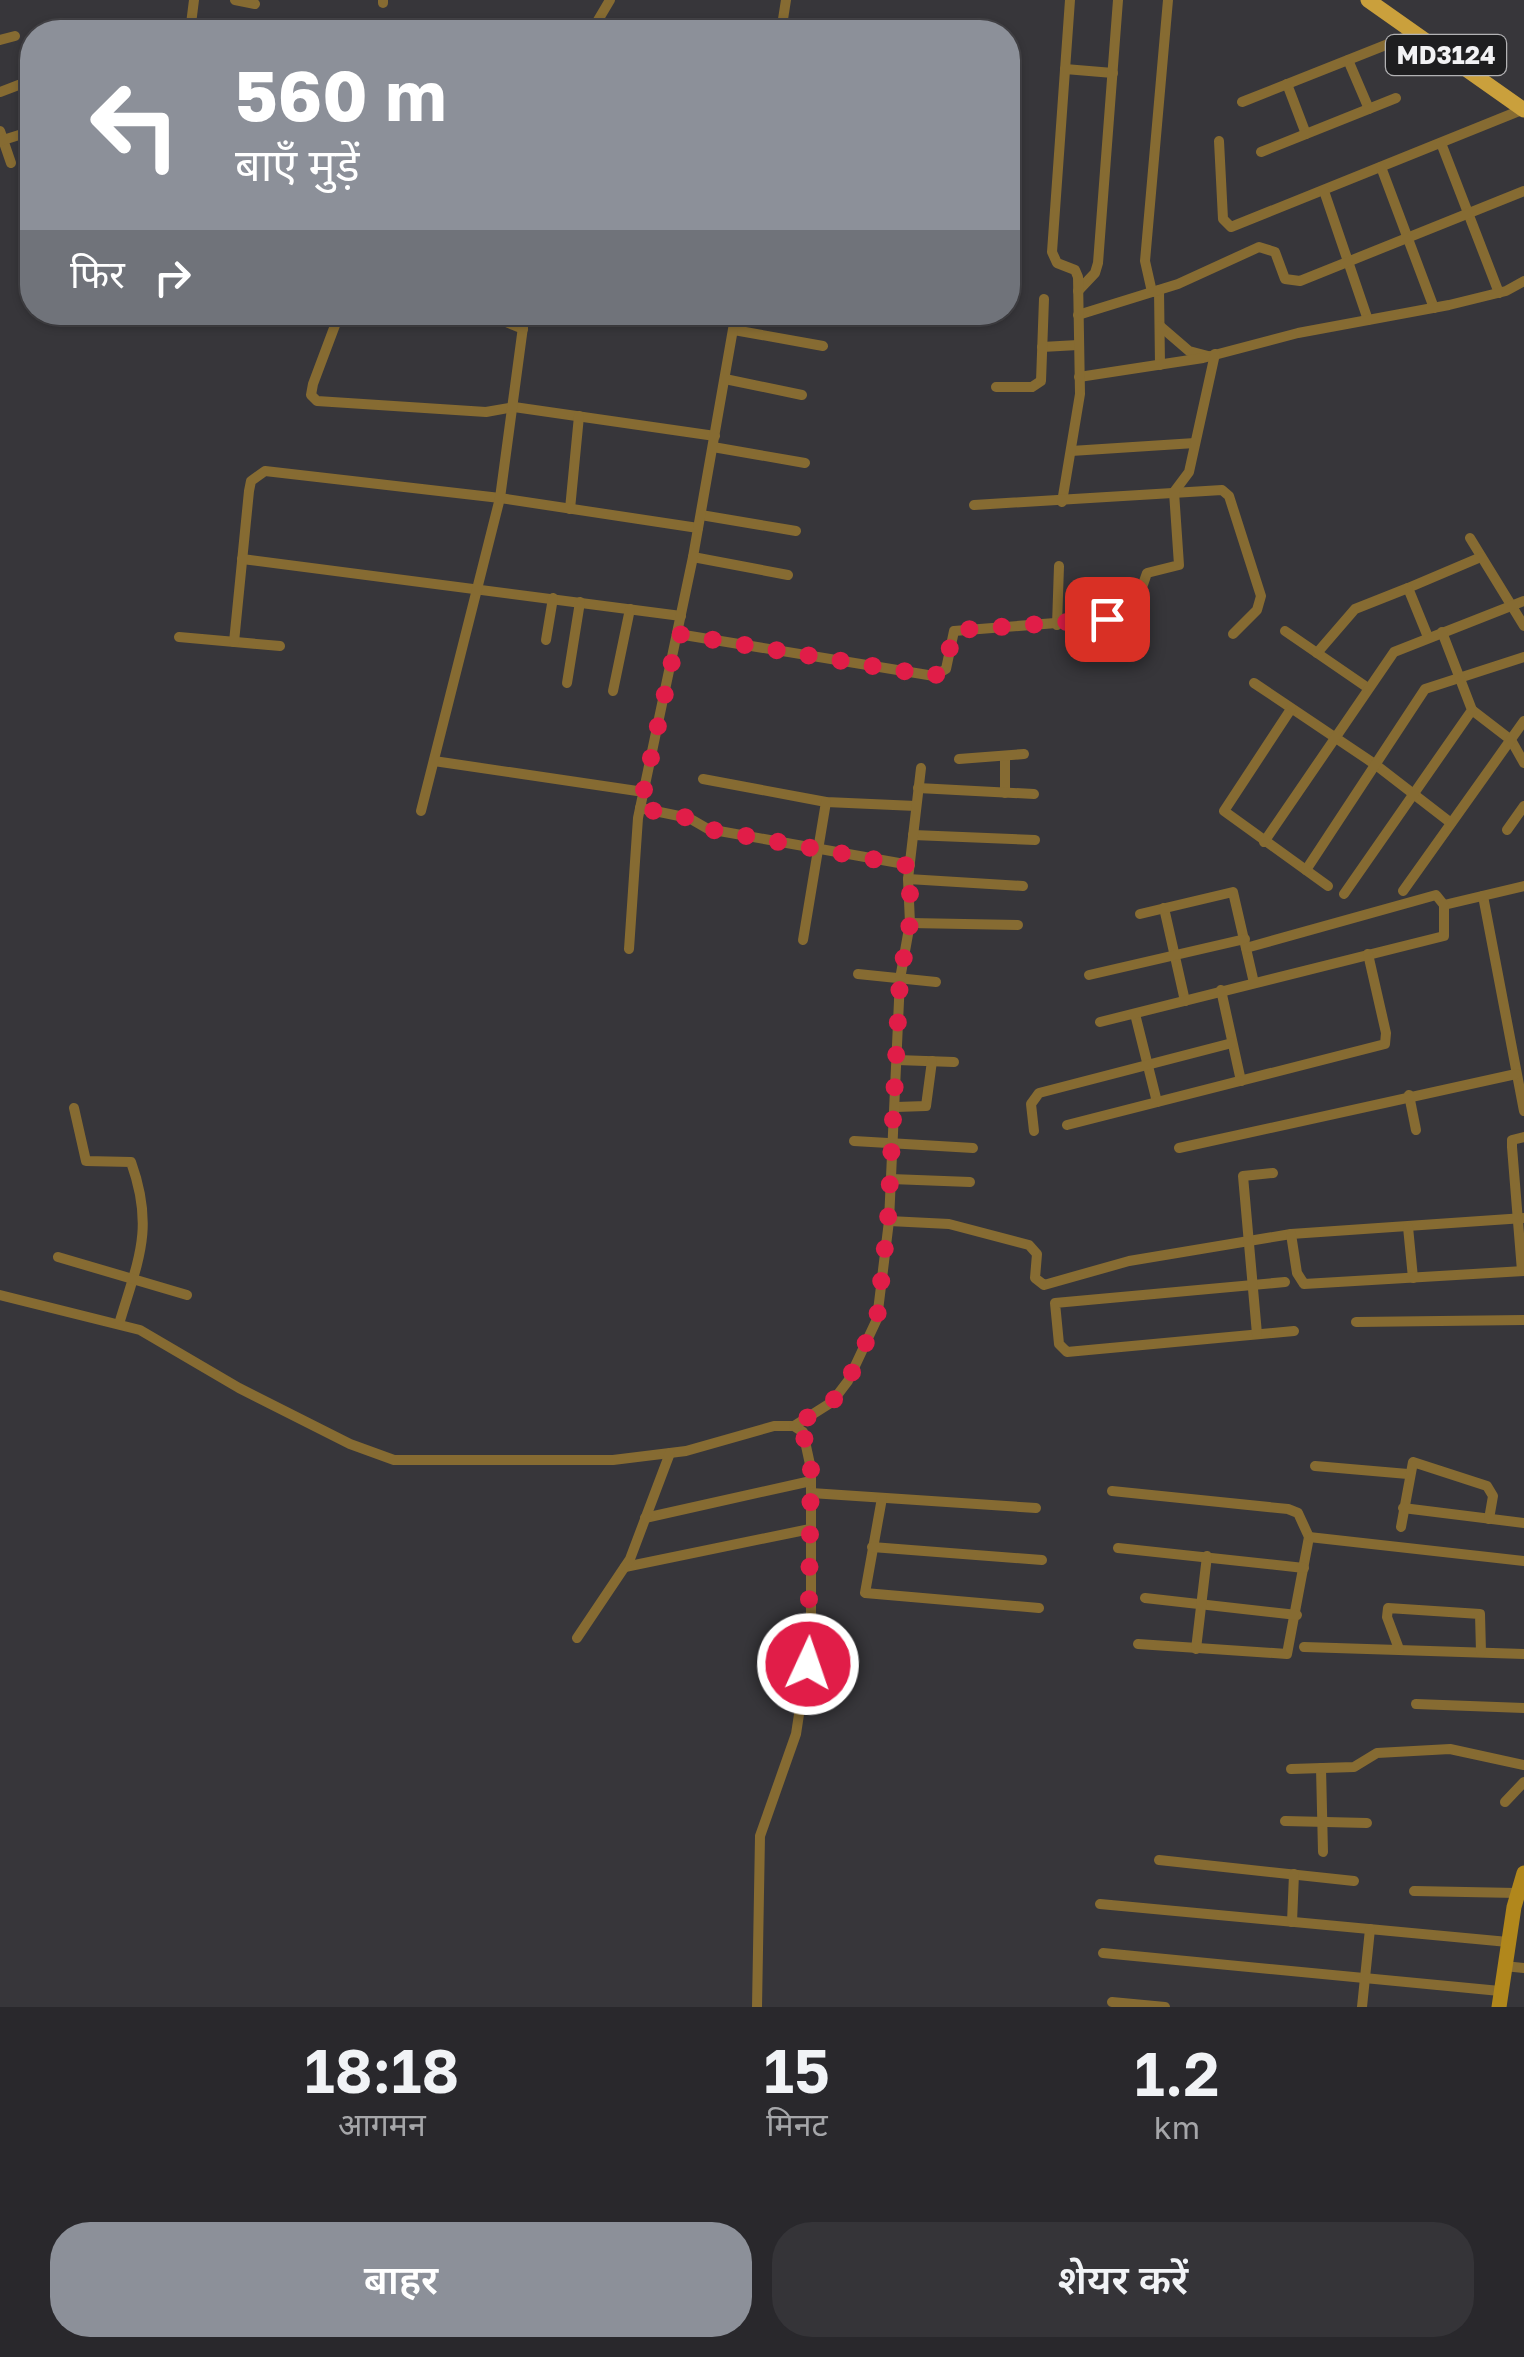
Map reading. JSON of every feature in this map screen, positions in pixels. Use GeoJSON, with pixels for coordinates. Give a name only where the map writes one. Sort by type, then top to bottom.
{"type":"FeatureCollection","features":[{"type":"Feature","properties":{"kind":"main road","name":"MD3124"},"geometry":{"type":"LineString","coordinates":[[1368,0],[1524,110]]}},
{"type":"Feature","properties":{"kind":"main road"},"geometry":{"type":"LineString","coordinates":[[1500,1999],[1524,1873]]}},
{"type":"Feature","properties":{"kind":"street"},"geometry":{"type":"LineString","coordinates":[[235,0],[255,4]]}},
{"type":"Feature","properties":{"kind":"street"},"geometry":{"type":"LineString","coordinates":[[1062,502],[1079,377],[1075,270],[1057,263],[1052,252],[1070,0]]}},
{"type":"Feature","properties":{"kind":"street"},"geometry":{"type":"LineString","coordinates":[[1078,292],[1096,273],[1098,262],[1118,0]]}},
{"type":"Feature","properties":{"kind":"street"},"geometry":{"type":"LineString","coordinates":[[1160,365],[1156,291],[1146,261],[1168,0]]}},
{"type":"Feature","properties":{"kind":"street"},"geometry":{"type":"LineString","coordinates":[[1242,102],[1416,33]]}},
{"type":"Feature","properties":{"kind":"street"},"geometry":{"type":"LineString","coordinates":[[0,40],[15,36]]}},
{"type":"Feature","properties":{"kind":"street"},"geometry":{"type":"LineString","coordinates":[[1348,60],[1369,109]]}},
{"type":"Feature","properties":{"kind":"street"},"geometry":{"type":"LineString","coordinates":[[1065,68],[1113,73]]}},
{"type":"Feature","properties":{"kind":"street"},"geometry":{"type":"LineString","coordinates":[[1287,84],[1306,134]]}},
{"type":"Feature","properties":{"kind":"street"},"geometry":{"type":"LineString","coordinates":[[1261,152],[1396,98]]}},
{"type":"Feature","properties":{"kind":"street"},"geometry":{"type":"LineString","coordinates":[[1219,141],[1226,225],[1240,225],[1524,110]]}},
{"type":"Feature","properties":{"kind":"street"},"geometry":{"type":"LineString","coordinates":[[1,137],[10,164]]}},
{"type":"Feature","properties":{"kind":"street"},"geometry":{"type":"LineString","coordinates":[[1441,143],[1499,293]]}},
{"type":"Feature","properties":{"kind":"street"},"geometry":{"type":"LineString","coordinates":[[1381,168],[1434,308]]}},
{"type":"Feature","properties":{"kind":"street"},"geometry":{"type":"LineString","coordinates":[[1324,190],[1368,320]]}},
{"type":"Feature","properties":{"kind":"street"},"geometry":{"type":"LineString","coordinates":[[1078,315],[1156,291],[1259,247],[1274,252],[1281,274],[1292,282],[1524,191]]}},
{"type":"Feature","properties":{"kind":"street"},"geometry":{"type":"LineString","coordinates":[[1079,377],[1212,355],[1434,308],[1499,293],[1524,281]]}},
{"type":"Feature","properties":{"kind":"street"},"geometry":{"type":"LineString","coordinates":[[996,387],[1038,385],[1044,299]]}},
{"type":"Feature","properties":{"kind":"street"},"geometry":{"type":"LineString","coordinates":[[335,325],[313,384],[311,395],[318,401],[486,412],[514,407],[714,442],[804,463]]}},
{"type":"Feature","properties":{"kind":"street"},"geometry":{"type":"LineString","coordinates":[[513,325],[523,329]]}},
{"type":"Feature","properties":{"kind":"street"},"geometry":{"type":"LineString","coordinates":[[421,811],[500,498],[523,325]]}},
{"type":"Feature","properties":{"kind":"street"},"geometry":{"type":"LineString","coordinates":[[629,948],[640,808],[694,557],[735,325]]}},
{"type":"Feature","properties":{"kind":"street"},"geometry":{"type":"LineString","coordinates":[[1159,325],[1189,350],[1212,355]]}},
{"type":"Feature","properties":{"kind":"street"},"geometry":{"type":"LineString","coordinates":[[734,330],[822,346]]}},
{"type":"Feature","properties":{"kind":"street"},"geometry":{"type":"LineString","coordinates":[[1042,347],[1078,344]]}},
{"type":"Feature","properties":{"kind":"street"},"geometry":{"type":"LineString","coordinates":[[678,634],[934,676],[946,669],[954,631],[1107,619],[1140,593],[1147,574],[1179,565],[1174,492],[1189,472],[1212,355]]}},
{"type":"Feature","properties":{"kind":"street"},"geometry":{"type":"LineString","coordinates":[[725,379],[802,395]]}},
{"type":"Feature","properties":{"kind":"street"},"geometry":{"type":"LineString","coordinates":[[570,509],[579,416]]}},
{"type":"Feature","properties":{"kind":"street"},"geometry":{"type":"LineString","coordinates":[[1071,452],[1195,443]]}},
{"type":"Feature","properties":{"kind":"street"},"geometry":{"type":"LineString","coordinates":[[234,642],[251,481],[265,470],[500,498],[698,528]]}},
{"type":"Feature","properties":{"kind":"street"},"geometry":{"type":"LineString","coordinates":[[974,505],[1062,502],[1210,488],[1229,496],[1262,596],[1256,610],[1234,634]]}},
{"type":"Feature","properties":{"kind":"street"},"geometry":{"type":"LineString","coordinates":[[701,515],[796,531]]}},
{"type":"Feature","properties":{"kind":"street"},"geometry":{"type":"LineString","coordinates":[[1470,538],[1524,626]]}},
{"type":"Feature","properties":{"kind":"street"},"geometry":{"type":"LineString","coordinates":[[1317,653],[1355,609],[1481,556]]}},
{"type":"Feature","properties":{"kind":"street"},"geometry":{"type":"LineString","coordinates":[[694,557],[788,575]]}},
{"type":"Feature","properties":{"kind":"street"},"geometry":{"type":"LineString","coordinates":[[242,559],[681,616]]}},
{"type":"Feature","properties":{"kind":"street"},"geometry":{"type":"LineString","coordinates":[[1057,624],[1059,566]]}},
{"type":"Feature","properties":{"kind":"street"},"geometry":{"type":"LineString","coordinates":[[1408,588],[1428,637]]}},
{"type":"Feature","properties":{"kind":"street"},"geometry":{"type":"LineString","coordinates":[[546,640],[553,598]]}},
{"type":"Feature","properties":{"kind":"street"},"geometry":{"type":"LineString","coordinates":[[567,683],[580,602]]}},
{"type":"Feature","properties":{"kind":"street"},"geometry":{"type":"LineString","coordinates":[[1264,842],[1394,652],[1497,609],[1513,608],[1524,602]]}},
{"type":"Feature","properties":{"kind":"street"},"geometry":{"type":"LineString","coordinates":[[613,691],[630,609]]}},
{"type":"Feature","properties":{"kind":"street"},"geometry":{"type":"LineString","coordinates":[[1285,631],[1368,688]]}},
{"type":"Feature","properties":{"kind":"street"},"geometry":{"type":"LineString","coordinates":[[1442,632],[1472,710],[1510,740],[1524,763]]}},
{"type":"Feature","properties":{"kind":"street"},"geometry":{"type":"LineString","coordinates":[[179,638],[280,646]]}},
{"type":"Feature","properties":{"kind":"street"},"geometry":{"type":"LineString","coordinates":[[1306,870],[1425,689],[1524,657]]}},
{"type":"Feature","properties":{"kind":"street"},"geometry":{"type":"LineString","coordinates":[[1254,682],[1376,764],[1451,823]]}},
{"type":"Feature","properties":{"kind":"street"},"geometry":{"type":"LineString","coordinates":[[1290,709],[1224,811],[1328,886]]}},
{"type":"Feature","properties":{"kind":"street"},"geometry":{"type":"LineString","coordinates":[[1344,894],[1472,710]]}},
{"type":"Feature","properties":{"kind":"street"},"geometry":{"type":"LineString","coordinates":[[1402,891],[1524,721]]}},
{"type":"Feature","properties":{"kind":"street"},"geometry":{"type":"LineString","coordinates":[[959,759],[1024,754]]}},
{"type":"Feature","properties":{"kind":"street"},"geometry":{"type":"LineString","coordinates":[[1005,756],[1005,793]]}},
{"type":"Feature","properties":{"kind":"street"},"geometry":{"type":"LineString","coordinates":[[434,761],[644,792]]}},
{"type":"Feature","properties":{"kind":"street"},"geometry":{"type":"LineString","coordinates":[[0,1294],[119,1324],[161,1340],[302,1420],[394,1460],[613,1460],[670,1453],[774,1426],[794,1426],[832,1402],[873,1331],[884,1279],[900,979],[910,923],[908,880],[922,768]]}},
{"type":"Feature","properties":{"kind":"street"},"geometry":{"type":"LineString","coordinates":[[702,779],[826,802],[916,806]]}},
{"type":"Feature","properties":{"kind":"street"},"geometry":{"type":"LineString","coordinates":[[918,788],[1034,794]]}},
{"type":"Feature","properties":{"kind":"street"},"geometry":{"type":"LineString","coordinates":[[803,940],[826,802]]}},
{"type":"Feature","properties":{"kind":"street"},"geometry":{"type":"LineString","coordinates":[[1507,830],[1524,806]]}},
{"type":"Feature","properties":{"kind":"street"},"geometry":{"type":"LineString","coordinates":[[640,808],[689,818],[708,829],[910,866]]}},
{"type":"Feature","properties":{"kind":"street"},"geometry":{"type":"LineString","coordinates":[[913,835],[1035,840]]}},
{"type":"Feature","properties":{"kind":"street"},"geometry":{"type":"LineString","coordinates":[[908,880],[1022,886]]}},
{"type":"Feature","properties":{"kind":"street"},"geometry":{"type":"LineString","coordinates":[[1444,905],[1524,886]]}},
{"type":"Feature","properties":{"kind":"street"},"geometry":{"type":"LineString","coordinates":[[1140,914],[1233,892],[1254,983]]}},
{"type":"Feature","properties":{"kind":"street"},"geometry":{"type":"LineString","coordinates":[[1089,975],[1174,955],[1245,944],[1436,896],[1444,905],[1444,936],[1100,1022]]}},
{"type":"Feature","properties":{"kind":"street"},"geometry":{"type":"LineString","coordinates":[[1483,896],[1524,1111]]}},
{"type":"Feature","properties":{"kind":"street"},"geometry":{"type":"LineString","coordinates":[[1164,908],[1185,1000]]}},
{"type":"Feature","properties":{"kind":"street"},"geometry":{"type":"LineString","coordinates":[[910,923],[1018,926]]}},
{"type":"Feature","properties":{"kind":"street"},"geometry":{"type":"LineString","coordinates":[[1066,1125],[1385,1044],[1368,954]]}},
{"type":"Feature","properties":{"kind":"street"},"geometry":{"type":"LineString","coordinates":[[858,974],[936,982]]}},
{"type":"Feature","properties":{"kind":"street"},"geometry":{"type":"LineString","coordinates":[[1221,990],[1241,1081]]}},
{"type":"Feature","properties":{"kind":"street"},"geometry":{"type":"LineString","coordinates":[[1135,1014],[1156,1102]]}},
{"type":"Feature","properties":{"kind":"street"},"geometry":{"type":"LineString","coordinates":[[1034,1130],[1030,1104],[1038,1093],[1232,1044]]}},
{"type":"Feature","properties":{"kind":"street"},"geometry":{"type":"LineString","coordinates":[[897,1060],[954,1062]]}},
{"type":"Feature","properties":{"kind":"street"},"geometry":{"type":"LineString","coordinates":[[896,1107],[926,1106],[932,1061]]}},
{"type":"Feature","properties":{"kind":"street"},"geometry":{"type":"LineString","coordinates":[[1178,1148],[1409,1094],[1516,1074]]}},
{"type":"Feature","properties":{"kind":"street"},"geometry":{"type":"LineString","coordinates":[[1409,1094],[1416,1130]]}},
{"type":"Feature","properties":{"kind":"street"},"geometry":{"type":"LineString","coordinates":[[74,1108],[86,1161],[94,1164],[124,1160],[132,1165],[146,1226],[119,1324]]}},
{"type":"Feature","properties":{"kind":"street"},"geometry":{"type":"LineString","coordinates":[[1291,1234],[1296,1273],[1304,1284],[1523,1271],[1519,1186],[1512,1140],[1524,1136]]}},
{"type":"Feature","properties":{"kind":"street"},"geometry":{"type":"LineString","coordinates":[[854,1141],[973,1148]]}},
{"type":"Feature","properties":{"kind":"street"},"geometry":{"type":"LineString","coordinates":[[1258,1334],[1243,1176],[1273,1173]]}},
{"type":"Feature","properties":{"kind":"street"},"geometry":{"type":"LineString","coordinates":[[891,1179],[970,1182]]}},
{"type":"Feature","properties":{"kind":"street"},"geometry":{"type":"LineString","coordinates":[[888,1220],[949,1224],[1029,1245],[1037,1254],[1036,1278],[1044,1285],[1129,1261],[1291,1234],[1521,1218]]}},
{"type":"Feature","properties":{"kind":"street"},"geometry":{"type":"LineString","coordinates":[[1408,1227],[1412,1278]]}},
{"type":"Feature","properties":{"kind":"street"},"geometry":{"type":"LineString","coordinates":[[58,1257],[187,1295]]}},
{"type":"Feature","properties":{"kind":"street"},"geometry":{"type":"LineString","coordinates":[[1286,1282],[1054,1305],[1059,1344],[1067,1352],[1294,1331]]}},
{"type":"Feature","properties":{"kind":"street"},"geometry":{"type":"LineString","coordinates":[[1356,1322],[1524,1320]]}},
{"type":"Feature","properties":{"kind":"street"},"geometry":{"type":"LineString","coordinates":[[757,2007],[760,1836],[796,1734],[811,1636],[808,1443],[794,1426]]}},
{"type":"Feature","properties":{"kind":"street"},"geometry":{"type":"LineString","coordinates":[[577,1638],[625,1568],[670,1453]]}},
{"type":"Feature","properties":{"kind":"street"},"geometry":{"type":"LineString","coordinates":[[1401,1526],[1410,1464],[1417,1462],[1487,1486],[1493,1496],[1489,1519]]}},
{"type":"Feature","properties":{"kind":"street"},"geometry":{"type":"LineString","coordinates":[[1315,1466],[1408,1474]]}},
{"type":"Feature","properties":{"kind":"street"},"geometry":{"type":"LineString","coordinates":[[645,1518],[811,1487],[882,1498],[1036,1508]]}},
{"type":"Feature","properties":{"kind":"street"},"geometry":{"type":"LineString","coordinates":[[1112,1492],[1288,1509],[1298,1513],[1309,1537],[1287,1654],[1138,1644]]}},
{"type":"Feature","properties":{"kind":"street"},"geometry":{"type":"LineString","coordinates":[[882,1498],[864,1586],[869,1596],[1039,1608]]}},
{"type":"Feature","properties":{"kind":"street"},"geometry":{"type":"LineString","coordinates":[[1403,1508],[1524,1523]]}},
{"type":"Feature","properties":{"kind":"street"},"geometry":{"type":"LineString","coordinates":[[625,1568],[810,1529]]}},
{"type":"Feature","properties":{"kind":"street"},"geometry":{"type":"LineString","coordinates":[[1309,1537],[1524,1561]]}},
{"type":"Feature","properties":{"kind":"street"},"geometry":{"type":"LineString","coordinates":[[872,1547],[1042,1560]]}},
{"type":"Feature","properties":{"kind":"street"},"geometry":{"type":"LineString","coordinates":[[1118,1548],[1304,1568]]}},
{"type":"Feature","properties":{"kind":"street"},"geometry":{"type":"LineString","coordinates":[[1196,1649],[1207,1556]]}},
{"type":"Feature","properties":{"kind":"street"},"geometry":{"type":"LineString","coordinates":[[1145,1598],[1297,1615]]}},
{"type":"Feature","properties":{"kind":"street"},"geometry":{"type":"LineString","coordinates":[[1399,1649],[1387,1618],[1388,1608],[1480,1614],[1481,1652]]}},
{"type":"Feature","properties":{"kind":"street"},"geometry":{"type":"LineString","coordinates":[[1304,1648],[1524,1654]]}},
{"type":"Feature","properties":{"kind":"street"},"geometry":{"type":"LineString","coordinates":[[1416,1704],[1524,1708]]}},
{"type":"Feature","properties":{"kind":"street"},"geometry":{"type":"LineString","coordinates":[[1290,1769],[1359,1766],[1377,1753],[1450,1749],[1524,1764]]}},
{"type":"Feature","properties":{"kind":"street"},"geometry":{"type":"LineString","coordinates":[[1321,1768],[1322,1852]]}},
{"type":"Feature","properties":{"kind":"street"},"geometry":{"type":"LineString","coordinates":[[1505,1802],[1524,1782]]}},
{"type":"Feature","properties":{"kind":"street"},"geometry":{"type":"LineString","coordinates":[[1285,1821],[1367,1823]]}},
{"type":"Feature","properties":{"kind":"street"},"geometry":{"type":"LineString","coordinates":[[1159,1860],[1354,1880]]}},
{"type":"Feature","properties":{"kind":"street"},"geometry":{"type":"LineString","coordinates":[[1292,1922],[1294,1874]]}},
{"type":"Feature","properties":{"kind":"street"},"geometry":{"type":"LineString","coordinates":[[1414,1891],[1517,1894]]}},
{"type":"Feature","properties":{"kind":"street"},"geometry":{"type":"LineString","coordinates":[[1100,1904],[1508,1942]]}},
{"type":"Feature","properties":{"kind":"street"},"geometry":{"type":"LineString","coordinates":[[1362,2007],[1370,1929]]}},
{"type":"Feature","properties":{"kind":"street"},"geometry":{"type":"LineString","coordinates":[[1103,1952],[1365,1978],[1500,1999]]}},
{"type":"Feature","properties":{"kind":"street"},"geometry":{"type":"LineString","coordinates":[[1504,1966],[1524,1968]]}},
{"type":"Feature","properties":{"kind":"street"},"geometry":{"type":"LineString","coordinates":[[1112,2002],[1165,2007]]}},
{"type":"Feature","properties":{"kind":"route"},"geometry":{"type":"LineString","coordinates":[[808,1664],[811,1469],[808,1443],[803,1432],[794,1426],[832,1402],[848,1381],[877,1319],[884,1279],[896,1107],[900,979],[910,923],[910,866],[708,829],[689,818],[640,808],[678,634],[797,650],[939,676],[946,669],[954,631],[1107,619]]}}]}
